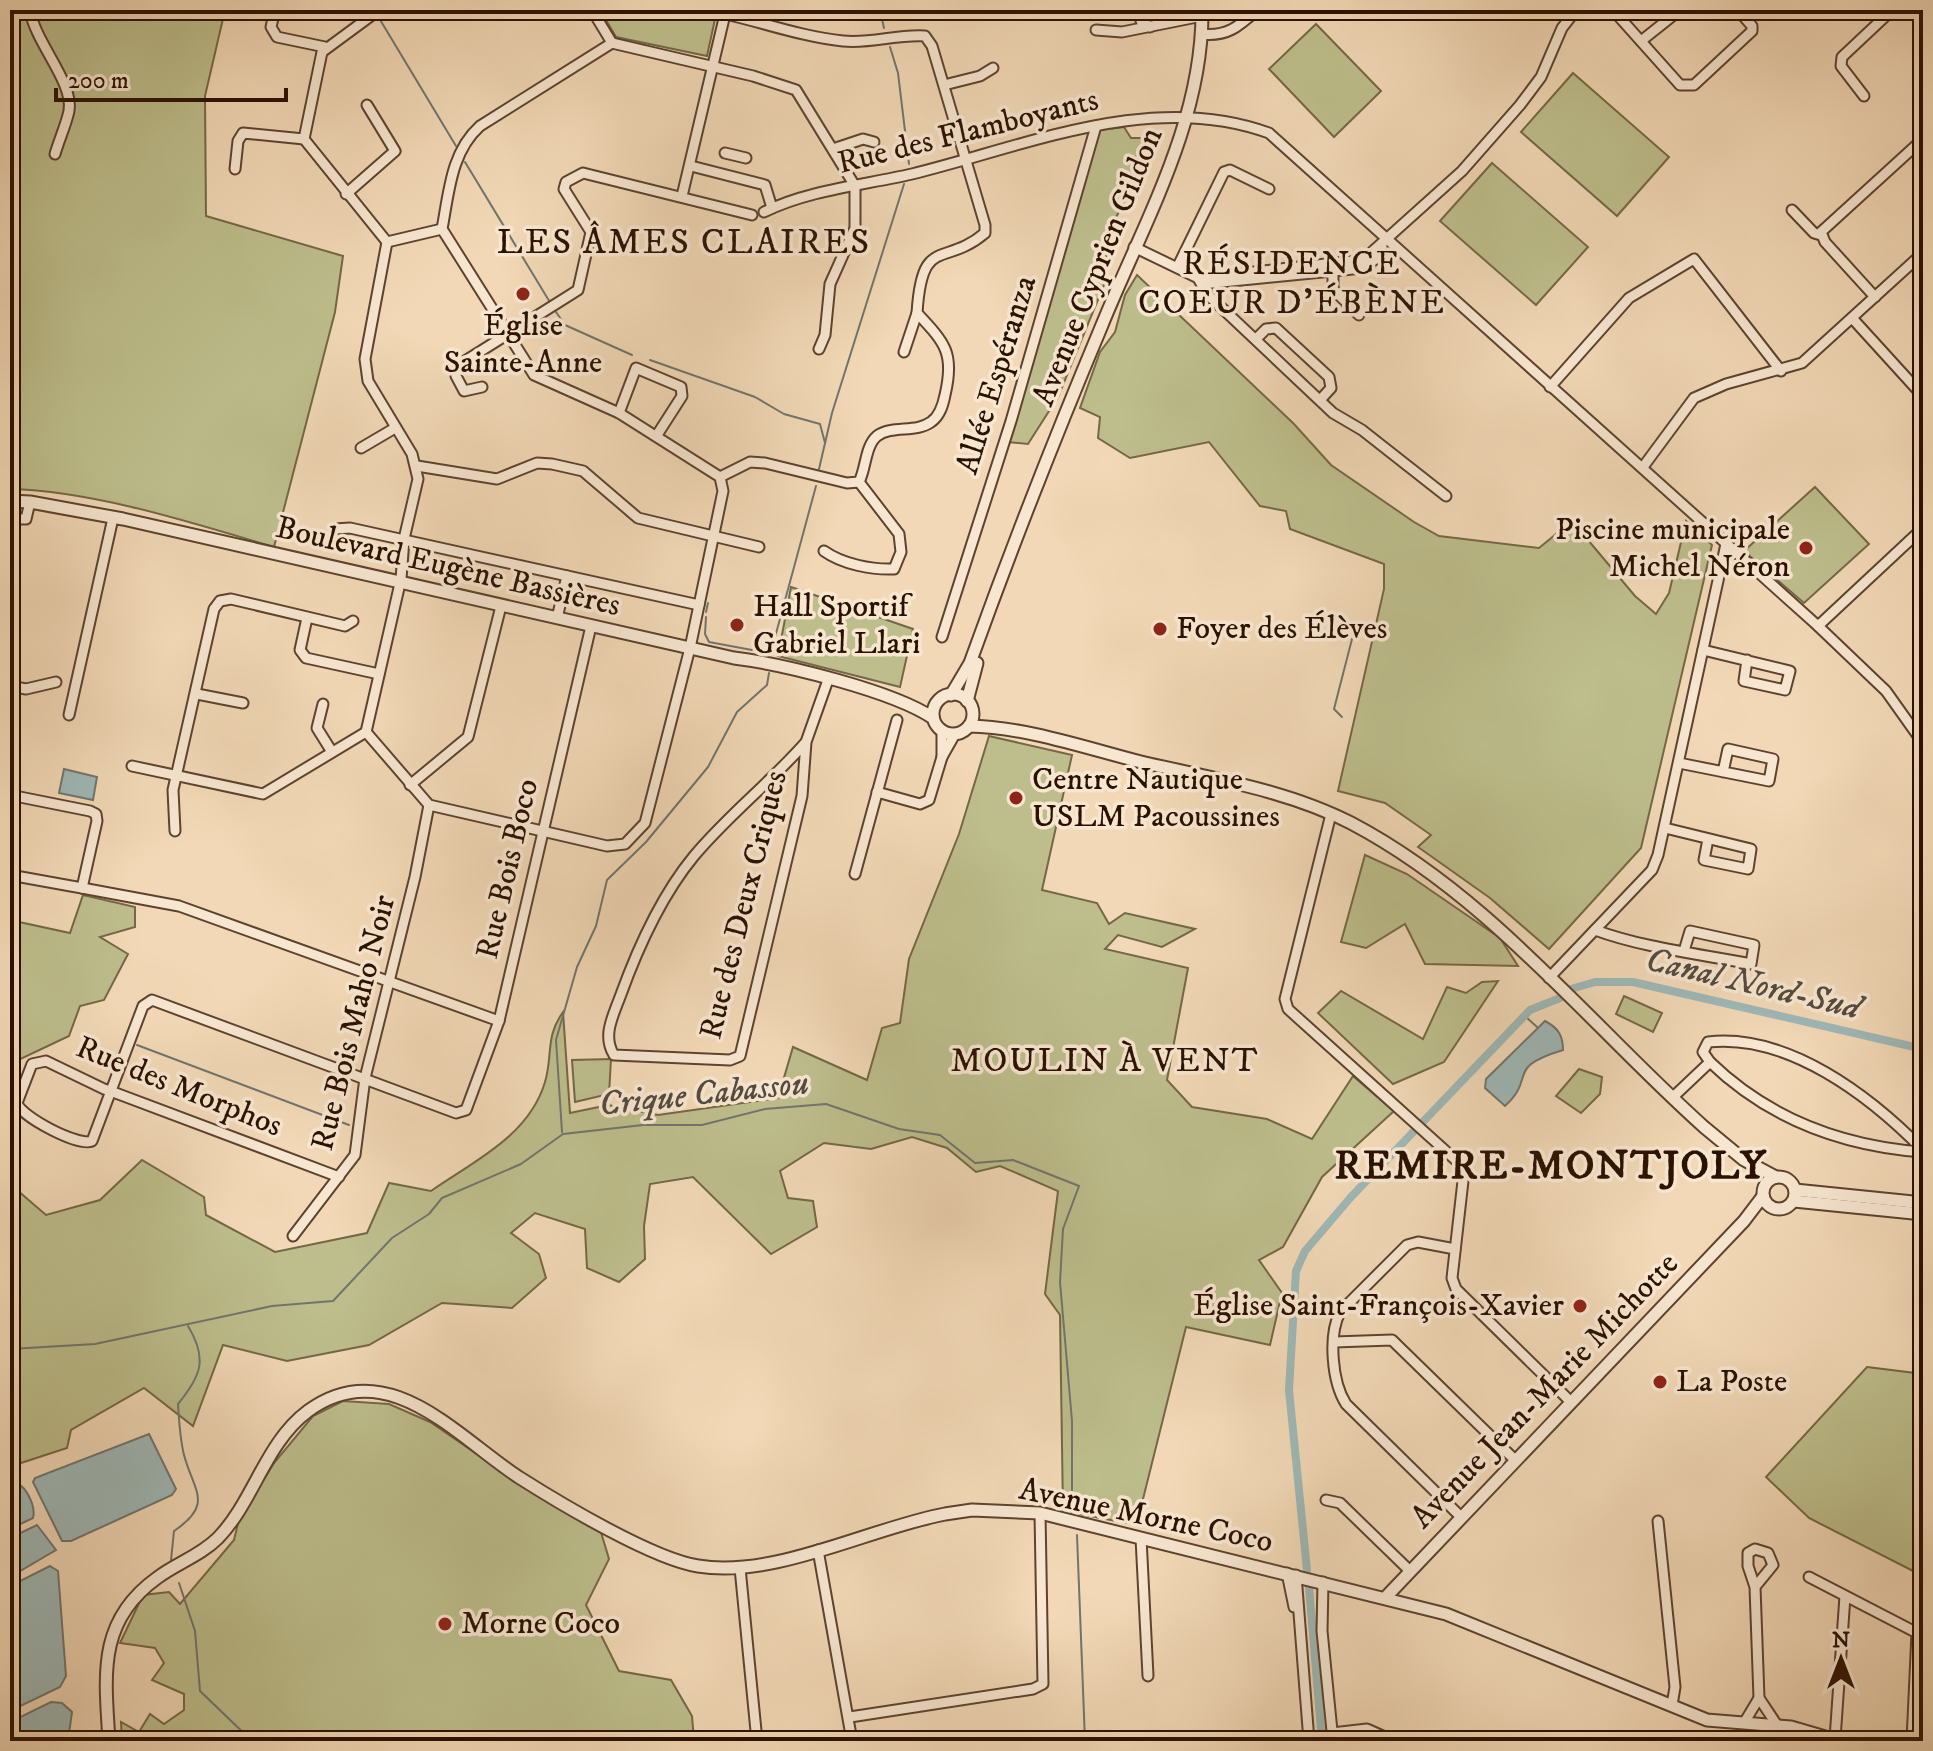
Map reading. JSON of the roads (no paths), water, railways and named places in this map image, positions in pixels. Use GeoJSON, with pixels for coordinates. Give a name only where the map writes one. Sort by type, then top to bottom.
{"type":"FeatureCollection","features":[{"type":"Feature","properties":{"kind":"street"},"geometry":{"type":"LineString","coordinates":[[30,10],[44,51],[69,95],[69,110],[55,154]]}},
{"type":"Feature","properties":{"kind":"street"},"geometry":{"type":"LineString","coordinates":[[275,10],[271,27],[277,37],[325,47]]}},
{"type":"Feature","properties":{"kind":"street"},"geometry":{"type":"LineString","coordinates":[[304,139],[325,47],[379,10]]}},
{"type":"Feature","properties":{"kind":"street"},"geometry":{"type":"LineString","coordinates":[[592,10],[612,43]]}},
{"type":"Feature","properties":{"kind":"street"},"geometry":{"type":"LineString","coordinates":[[1139,10],[1141,21],[1150,27]]}},
{"type":"Feature","properties":{"kind":"street"},"geometry":{"type":"LineString","coordinates":[[1201,34],[1219,36],[1229,33],[1257,10]]}},
{"type":"Feature","properties":{"kind":"street"},"geometry":{"type":"LineString","coordinates":[[1200,281],[1354,263],[1385,243],[1462,171],[1520,105],[1541,77],[1562,28],[1576,10]]}},
{"type":"Feature","properties":{"kind":"street"},"geometry":{"type":"LineString","coordinates":[[1613,10],[1680,85],[1694,85],[1752,31],[1752,26],[1738,10]]}},
{"type":"Feature","properties":{"kind":"street"},"geometry":{"type":"LineString","coordinates":[[1641,41],[1680,10]]}},
{"type":"Feature","properties":{"kind":"street"},"geometry":{"type":"LineString","coordinates":[[1864,96],[1841,66],[1842,57],[1892,10]]}},
{"type":"Feature","properties":{"kind":"street"},"geometry":{"type":"LineString","coordinates":[[682,196],[726,12],[842,41],[876,42],[909,35],[925,36],[932,46],[967,160],[985,233],[977,240],[939,253],[927,264],[917,313],[904,352]]}},
{"type":"Feature","properties":{"kind":"street"},"geometry":{"type":"LineString","coordinates":[[1096,30],[1122,32],[1202,13]]}},
{"type":"Feature","properties":{"kind":"street","name":"Avenue Cyprien Gildon"},"geometry":{"type":"LineString","coordinates":[[951,695],[970,663],[1187,118],[1202,13]]}},
{"type":"Feature","properties":{"kind":"street"},"geometry":{"type":"LineString","coordinates":[[366,732],[429,805],[617,846],[625,844],[645,823],[690,648],[723,491],[720,477],[657,435],[619,413],[546,383],[534,375],[442,229],[457,156],[467,138],[480,126],[612,43],[796,90],[855,186],[855,228],[830,284],[825,335],[819,349]]}},
{"type":"Feature","properties":{"kind":"street"},"geometry":{"type":"LineString","coordinates":[[944,85],[980,76],[993,68]]}},
{"type":"Feature","properties":{"kind":"street"},"geometry":{"type":"LineString","coordinates":[[346,194],[395,151],[367,105]]}},
{"type":"Feature","properties":{"kind":"street","name":"Rue des Flamboyants"},"geometry":{"type":"LineString","coordinates":[[731,176],[765,185],[768,210],[1096,126],[1139,118],[1187,118],[1247,125],[1269,133],[1385,243],[1643,467],[1818,626],[1886,691],[1923,743]]}},
{"type":"Feature","properties":{"kind":"street","name":"Allée Espéranza"},"geometry":{"type":"LineString","coordinates":[[942,637],[1011,421],[1096,126]]}},
{"type":"Feature","properties":{"kind":"street"},"geometry":{"type":"LineString","coordinates":[[235,169],[238,141],[243,133],[304,139],[387,242]]}},
{"type":"Feature","properties":{"kind":"street"},"geometry":{"type":"LineString","coordinates":[[833,149],[863,139],[874,142]]}},
{"type":"Feature","properties":{"kind":"street"},"geometry":{"type":"LineString","coordinates":[[1821,235],[1823,229],[1923,139]]}},
{"type":"Feature","properties":{"kind":"street"},"geometry":{"type":"LineString","coordinates":[[691,166],[731,176],[740,157],[725,153]]}},
{"type":"Feature","properties":{"kind":"street"},"geometry":{"type":"LineString","coordinates":[[1178,266],[1225,171],[1269,189]]}},
{"type":"Feature","properties":{"kind":"street"},"geometry":{"type":"LineString","coordinates":[[482,387],[464,391],[456,376],[457,366],[578,290],[591,232],[564,189],[566,182],[583,173],[752,215]]}},
{"type":"Feature","properties":{"kind":"street"},"geometry":{"type":"LineString","coordinates":[[1792,210],[1814,233],[1821,235],[1875,297]]}},
{"type":"Feature","properties":{"kind":"street"},"geometry":{"type":"LineString","coordinates":[[387,242],[442,229]]}},
{"type":"Feature","properties":{"kind":"street"},"geometry":{"type":"LineString","coordinates":[[132,766],[263,794],[366,732],[400,583],[404,539],[418,479],[417,466],[368,381],[365,359],[387,242]]}},
{"type":"Feature","properties":{"kind":"street"},"geometry":{"type":"LineString","coordinates":[[1246,276],[1368,266],[1378,257],[1385,243]]}},
{"type":"Feature","properties":{"kind":"street"},"geometry":{"type":"LineString","coordinates":[[1134,247],[1178,266],[1200,281],[1207,294],[1320,400],[1446,496]]}},
{"type":"Feature","properties":{"kind":"street"},"geometry":{"type":"LineString","coordinates":[[1643,467],[1694,398],[1726,384],[1802,363],[1923,253]]}},
{"type":"Feature","properties":{"kind":"street"},"geometry":{"type":"LineString","coordinates":[[1550,387],[1629,298],[1694,259],[1781,371]]}},
{"type":"Feature","properties":{"kind":"street"},"geometry":{"type":"LineString","coordinates":[[1333,271],[1333,289],[1359,315]]}},
{"type":"Feature","properties":{"kind":"street"},"geometry":{"type":"LineString","coordinates":[[859,482],[869,447],[877,436],[931,423],[943,403],[951,369],[948,354],[917,313]]}},
{"type":"Feature","properties":{"kind":"street"},"geometry":{"type":"LineString","coordinates":[[1852,318],[1923,396]]}},
{"type":"Feature","properties":{"kind":"street"},"geometry":{"type":"LineString","coordinates":[[1256,339],[1266,329],[1276,328],[1329,377],[1331,388],[1320,400]]}},
{"type":"Feature","properties":{"kind":"street"},"geometry":{"type":"LineString","coordinates":[[619,413],[636,368],[669,379],[681,387],[682,396],[657,435]]}},
{"type":"Feature","properties":{"kind":"street"},"geometry":{"type":"LineString","coordinates":[[361,448],[395,428]]}},
{"type":"Feature","properties":{"kind":"street"},"geometry":{"type":"LineString","coordinates":[[720,477],[750,462],[847,483],[859,482]]}},
{"type":"Feature","properties":{"kind":"street"},"geometry":{"type":"LineString","coordinates":[[417,466],[497,479],[537,463],[562,466],[593,478],[628,513],[638,518],[759,547]]}},
{"type":"Feature","properties":{"kind":"street"},"geometry":{"type":"LineString","coordinates":[[824,551],[835,559],[880,570],[894,569],[898,562],[899,534],[859,482]]}},
{"type":"Feature","properties":{"kind":"street","name":"Boulevard Eugène Bassières"},"geometry":{"type":"LineString","coordinates":[[10,501],[113,518],[690,648],[763,661],[873,693],[937,704]]}},
{"type":"Feature","properties":{"kind":"street"},"geometry":{"type":"LineString","coordinates":[[10,519],[26,519],[30,502]]}},
{"type":"Feature","properties":{"kind":"street"},"geometry":{"type":"LineString","coordinates":[[69,715],[113,518]]}},
{"type":"Feature","properties":{"kind":"street"},"geometry":{"type":"LineString","coordinates":[[335,529],[350,528],[404,539],[699,605]]}},
{"type":"Feature","properties":{"kind":"street"},"geometry":{"type":"LineString","coordinates":[[1818,626],[1923,528]]}},
{"type":"Feature","properties":{"kind":"street","name":"Avenue Cyprien Gildon"},"geometry":{"type":"LineString","coordinates":[[967,701],[1019,537]]}},
{"type":"Feature","properties":{"kind":"street"},"geometry":{"type":"LineString","coordinates":[[1549,978],[1652,870],[1665,828],[1726,544]]}},
{"type":"Feature","properties":{"kind":"street"},"geometry":{"type":"LineString","coordinates":[[557,618],[567,576]]}},
{"type":"Feature","properties":{"kind":"street"},"geometry":{"type":"LineString","coordinates":[[175,831],[172,800],[176,777],[214,609],[220,601],[231,599],[345,626],[353,621]]}},
{"type":"Feature","properties":{"kind":"street"},"geometry":{"type":"LineString","coordinates":[[410,785],[468,737],[501,606]]}},
{"type":"Feature","properties":{"kind":"street"},"geometry":{"type":"LineString","coordinates":[[307,618],[300,650],[306,658],[379,674]]}},
{"type":"Feature","properties":{"kind":"street","name":"Rue Bois Boco"},"geometry":{"type":"LineString","coordinates":[[365,1078],[456,1113],[466,1110],[472,1102],[499,1021],[591,626]]}},
{"type":"Feature","properties":{"kind":"street"},"geometry":{"type":"LineString","coordinates":[[1703,650],[1747,660],[1790,671],[1785,690],[1744,681],[1747,660]]}},
{"type":"Feature","properties":{"kind":"street","name":"Rue des Deux Criques"},"geometry":{"type":"LineString","coordinates":[[806,742],[693,857],[664,900],[633,964],[610,1026],[609,1046],[614,1055],[730,1060],[740,1056],[798,812],[806,742],[828,680]]}},
{"type":"Feature","properties":{"kind":"street"},"geometry":{"type":"LineString","coordinates":[[10,686],[26,689],[56,682]]}},
{"type":"Feature","properties":{"kind":"street","name":"Boulevard Eugène Bassières"},"geometry":{"type":"LineString","coordinates":[[873,693],[933,718]]}},
{"type":"Feature","properties":{"kind":"street"},"geometry":{"type":"LineString","coordinates":[[197,694],[243,703]]}},
{"type":"Feature","properties":{"kind":"street"},"geometry":{"type":"LineString","coordinates":[[942,757],[942,731],[933,718],[937,704],[951,695],[967,701],[973,713],[1018,732]]}},
{"type":"Feature","properties":{"kind":"street"},"geometry":{"type":"LineString","coordinates":[[323,704],[317,728],[332,752]]}},
{"type":"Feature","properties":{"kind":"street"},"geometry":{"type":"LineString","coordinates":[[969,726],[973,713]]}},
{"type":"Feature","properties":{"kind":"street"},"geometry":{"type":"LineString","coordinates":[[855,874],[897,720]]}},
{"type":"Feature","properties":{"kind":"street"},"geometry":{"type":"LineString","coordinates":[[877,792],[911,802],[927,802],[942,757],[955,734],[969,726],[1018,732],[1237,784],[1330,816],[1384,843],[1437,877],[1481,912],[1672,1098],[1744,1160],[1776,1177],[1787,1179],[1795,1195]]}},
{"type":"Feature","properties":{"kind":"street"},"geometry":{"type":"LineString","coordinates":[[942,731],[955,734]]}},
{"type":"Feature","properties":{"kind":"street"},"geometry":{"type":"LineString","coordinates":[[1679,763],[1723,772],[1769,781],[1773,759],[1728,749],[1723,772]]}},
{"type":"Feature","properties":{"kind":"street"},"geometry":{"type":"LineString","coordinates":[[790,761],[805,767]]}},
{"type":"Feature","properties":{"kind":"street"},"geometry":{"type":"LineString","coordinates":[[10,795],[96,814],[82,888]]}},
{"type":"Feature","properties":{"kind":"street","name":"Rue Bois Maho Noir"},"geometry":{"type":"LineString","coordinates":[[293,1236],[355,1155],[365,1078],[415,877],[429,805]]}},
{"type":"Feature","properties":{"kind":"street"},"geometry":{"type":"LineString","coordinates":[[1330,816],[1285,999],[1288,1009],[1459,1163],[1463,1172],[1452,1278],[1456,1289],[1571,1402]]}},
{"type":"Feature","properties":{"kind":"street"},"geometry":{"type":"LineString","coordinates":[[1665,828],[1751,849],[1748,869],[1704,860],[1708,839]]}},
{"type":"Feature","properties":{"kind":"street"},"geometry":{"type":"LineString","coordinates":[[10,875],[179,906],[499,1021]]}},
{"type":"Feature","properties":{"kind":"street"},"geometry":{"type":"LineString","coordinates":[[1595,930],[1684,951],[1751,964],[1754,945],[1690,931],[1684,951]]}},
{"type":"Feature","properties":{"kind":"street"},"geometry":{"type":"LineString","coordinates":[[113,1092],[143,1006],[152,1000],[365,1078]]}},
{"type":"Feature","properties":{"kind":"street"},"geometry":{"type":"LineString","coordinates":[[1719,1041],[1765,1047],[1802,1062],[1866,1096],[1923,1151],[1853,1143],[1803,1126],[1773,1112],[1710,1062],[1703,1052],[1708,1042],[1719,1041]]}},
{"type":"Feature","properties":{"kind":"street","name":"Rue des Morphos"},"geometry":{"type":"LineString","coordinates":[[113,1092],[95,1139],[81,1144],[24,1114],[17,1106],[30,1067],[36,1062],[46,1061],[113,1092],[339,1177]]}},
{"type":"Feature","properties":{"kind":"street"},"geometry":{"type":"LineString","coordinates":[[1672,1098],[1710,1062]]}},
{"type":"Feature","properties":{"kind":"street"},"geometry":{"type":"LineString","coordinates":[[1744,1160],[1775,1209],[1786,1208],[1795,1195]]}},
{"type":"Feature","properties":{"kind":"street"},"geometry":{"type":"LineString","coordinates":[[1795,1195],[1921,1208],[1923,1167]]}},
{"type":"Feature","properties":{"kind":"street"},"geometry":{"type":"LineString","coordinates":[[1763,1192],[1776,1177]]}},
{"type":"Feature","properties":{"kind":"street","name":"Avenue Jean-Marie Michotte"},"geometry":{"type":"LineString","coordinates":[[1385,1598],[1744,1221],[1763,1192]]}},
{"type":"Feature","properties":{"kind":"street","name":"Avenue Jean-Marie Michotte"},"geometry":{"type":"LineString","coordinates":[[1744,1221],[1775,1209]]}},
{"type":"Feature","properties":{"kind":"street"},"geometry":{"type":"LineString","coordinates":[[1455,1249],[1418,1242],[1407,1245],[1340,1312],[1334,1323],[1334,1342],[1339,1393],[1346,1404],[1460,1516]]}},
{"type":"Feature","properties":{"kind":"street"},"geometry":{"type":"LineString","coordinates":[[1334,1342],[1392,1340],[1515,1460]]}},
{"type":"Feature","properties":{"kind":"street","name":"Avenue Morne Coco"},"geometry":{"type":"LineString","coordinates":[[109,1741],[105,1681],[108,1644],[131,1599],[161,1575],[200,1554],[220,1537],[289,1431],[306,1412],[326,1400],[351,1393],[399,1396],[430,1412],[518,1477],[619,1533],[695,1566],[740,1568],[818,1550],[945,1514],[972,1510],[1040,1513],[1446,1614],[1707,1720],[1777,1725],[1814,1731],[1837,1740]]}},
{"type":"Feature","properties":{"kind":"street"},"geometry":{"type":"LineString","coordinates":[[1326,1500],[1340,1503],[1409,1570]]}},
{"type":"Feature","properties":{"kind":"street"},"geometry":{"type":"LineString","coordinates":[[850,1717],[1033,1689],[1043,1684],[1040,1513]]}},
{"type":"Feature","properties":{"kind":"street"},"geometry":{"type":"LineString","coordinates":[[1658,1521],[1675,1687],[1672,1705]]}},
{"type":"Feature","properties":{"kind":"street"},"geometry":{"type":"LineString","coordinates":[[1141,1538],[1148,1676]]}},
{"type":"Feature","properties":{"kind":"street"},"geometry":{"type":"LineString","coordinates":[[818,1550],[852,1741]]}},
{"type":"Feature","properties":{"kind":"street"},"geometry":{"type":"LineString","coordinates":[[740,1568],[757,1741]]}},
{"type":"Feature","properties":{"kind":"street"},"geometry":{"type":"LineString","coordinates":[[1292,1574],[1309,1741]]}},
{"type":"Feature","properties":{"kind":"street"},"geometry":{"type":"LineString","coordinates":[[1809,1577],[1920,1635],[1912,1741]]}},
{"type":"Feature","properties":{"kind":"street"},"geometry":{"type":"LineString","coordinates":[[1323,1582],[1322,1631],[1332,1737],[1367,1729],[1394,1741]]}},
{"type":"Feature","properties":{"kind":"street"},"geometry":{"type":"LineString","coordinates":[[1755,1587],[1759,1698],[1777,1725]]}},
{"type":"Feature","properties":{"kind":"street"},"geometry":{"type":"LineString","coordinates":[[1837,1740],[1845,1596]]}},
{"type":"Feature","properties":{"kind":"street"},"geometry":{"type":"LineString","coordinates":[[1744,1723],[1759,1698]]}},
{"type":"Feature","properties":{"kind":"water"},"geometry":{"type":"Polygon","coordinates":[[[64,769],[97,777],[93,800],[59,793],[64,769]]]}},
{"type":"Feature","properties":{"kind":"water"},"geometry":{"type":"Polygon","coordinates":[[[1545,1021],[1559,1032],[1563,1050],[1545,1056],[1527,1068],[1519,1088],[1505,1106],[1485,1088],[1486,1079],[1545,1021]]]}},
{"type":"Feature","properties":{"kind":"water"},"geometry":{"type":"Polygon","coordinates":[[[149,1434],[176,1489],[172,1495],[71,1541],[62,1541],[33,1482],[35,1478],[149,1434]]]}},
{"type":"Feature","properties":{"kind":"water"},"geometry":{"type":"Polygon","coordinates":[[[17,1483],[30,1498],[33,1518],[10,1529],[10,1487],[17,1483]]]}},
{"type":"Feature","properties":{"kind":"water"},"geometry":{"type":"Polygon","coordinates":[[[37,1525],[56,1550],[10,1577],[10,1538],[37,1525]]]}},
{"type":"Feature","properties":{"kind":"water"},"geometry":{"type":"Polygon","coordinates":[[[50,1566],[58,1571],[66,1676],[60,1687],[10,1711],[10,1586],[50,1566]]]}},
{"type":"Feature","properties":{"kind":"water"},"geometry":{"type":"Polygon","coordinates":[[[51,1702],[62,1703],[72,1712],[68,1741],[10,1741],[10,1722],[51,1702]]]}},
{"type":"Feature","properties":{"kind":"waterway"},"geometry":{"type":"LineString","coordinates":[[880,10],[884,28]]}},
{"type":"Feature","properties":{"kind":"waterway"},"geometry":{"type":"LineString","coordinates":[[379,18],[456,146]]}},
{"type":"Feature","properties":{"kind":"waterway"},"geometry":{"type":"LineString","coordinates":[[890,47],[898,73],[909,164]]}},
{"type":"Feature","properties":{"kind":"waterway"},"geometry":{"type":"LineString","coordinates":[[465,162],[551,304]]}},
{"type":"Feature","properties":{"kind":"waterway"},"geometry":{"type":"LineString","coordinates":[[819,469],[832,413],[904,184]]}},
{"type":"Feature","properties":{"kind":"waterway"},"geometry":{"type":"LineString","coordinates":[[556,312],[565,325],[632,355]]}},
{"type":"Feature","properties":{"kind":"waterway"},"geometry":{"type":"LineString","coordinates":[[650,360],[755,397],[784,414],[820,424],[825,443]]}},
{"type":"Feature","properties":{"kind":"waterway"},"geometry":{"type":"LineString","coordinates":[[760,651],[771,652],[816,486]]}},
{"type":"Feature","properties":{"kind":"waterway"},"geometry":{"type":"LineString","coordinates":[[706,612],[708,603]]}},
{"type":"Feature","properties":{"kind":"waterway"},"geometry":{"type":"LineString","coordinates":[[706,617],[705,634],[709,642],[752,650]]}},
{"type":"Feature","properties":{"kind":"waterway"},"geometry":{"type":"LineString","coordinates":[[1342,717],[1334,709],[1352,639]]}},
{"type":"Feature","properties":{"kind":"waterway"},"geometry":{"type":"LineString","coordinates":[[562,1132],[556,1040],[577,967],[596,926],[607,880],[646,842],[708,767],[737,712],[767,685],[769,673]]}},
{"type":"Feature","properties":{"kind":"waterway","name":"Canal Nord-Sud"},"geometry":{"type":"LineString","coordinates":[[1571,989],[1595,982],[1633,982],[1923,1049]]}},
{"type":"Feature","properties":{"kind":"waterway","name":"Canal Nord-Sud"},"geometry":{"type":"LineString","coordinates":[[1307,1570],[1289,1390],[1296,1271],[1305,1251],[1351,1197],[1530,1010],[1560,998]]}},
{"type":"Feature","properties":{"kind":"waterway"},"geometry":{"type":"LineString","coordinates":[[1525,1016],[1537,1027]]}},
{"type":"Feature","properties":{"kind":"waterway"},"geometry":{"type":"LineString","coordinates":[[137,1045],[349,1125]]}},
{"type":"Feature","properties":{"kind":"waterway","name":"Crique Cabassou"},"geometry":{"type":"LineString","coordinates":[[10,1349],[95,1344],[272,1306],[333,1301],[392,1238],[429,1214],[442,1198],[521,1164],[563,1134],[643,1125],[702,1125],[765,1109],[826,1104],[899,1129],[940,1135],[975,1163],[1013,1160],[1079,1186],[1063,1229],[1060,1282],[1072,1421],[1072,1502]]}},
{"type":"Feature","properties":{"kind":"waterway"},"geometry":{"type":"LineString","coordinates":[[171,1560],[174,1531],[194,1513],[198,1497],[183,1449],[178,1404],[192,1385],[199,1367],[198,1348],[188,1326]]}},
{"type":"Feature","properties":{"kind":"waterway"},"geometry":{"type":"LineString","coordinates":[[1077,1535],[1085,1741]]}},
{"type":"Feature","properties":{"kind":"waterway"},"geometry":{"type":"LineString","coordinates":[[179,1583],[195,1631],[200,1691],[252,1741]]}},
{"type":"Feature","properties":{"kind":"waterway","name":"Canal Nord-Sud"},"geometry":{"type":"LineString","coordinates":[[1309,1587],[1322,1741]]}},
{"type":"Feature","properties":{"kind":"place","name":"Église Sainte-Anne"},"geometry":{"type":"Point","coordinates":[523,294]}},
{"type":"Feature","properties":{"kind":"place","name":"Piscine municipale Michel Néron"},"geometry":{"type":"Point","coordinates":[1806,548]}},
{"type":"Feature","properties":{"kind":"place","name":"Hall Sportif Gabriel Llari"},"geometry":{"type":"Point","coordinates":[737,625]}},
{"type":"Feature","properties":{"kind":"place","name":"Foyer des Élèves"},"geometry":{"type":"Point","coordinates":[1160,629]}},
{"type":"Feature","properties":{"kind":"place","name":"Centre Nautique USLM Pacoussines"},"geometry":{"type":"Point","coordinates":[1016,798]}},
{"type":"Feature","properties":{"kind":"place","name":"Église Saint-François-Xavier"},"geometry":{"type":"Point","coordinates":[1580,1306]}},
{"type":"Feature","properties":{"kind":"place","name":"La Poste"},"geometry":{"type":"Point","coordinates":[1660,1382]}},
{"type":"Feature","properties":{"kind":"place","name":"Morne Coco"},"geometry":{"type":"Point","coordinates":[445,1624]}},
{"type":"Feature","properties":{"kind":"district","name":"LES ÂMES CLAIRES"},"geometry":{"type":"Point","coordinates":[684,242]}},
{"type":"Feature","properties":{"kind":"district","name":"RÉSIDENCE COEUR D'ÉBÈNE"},"geometry":{"type":"Point","coordinates":[1292,284]}},
{"type":"Feature","properties":{"kind":"district","name":"MOULIN À VENT"},"geometry":{"type":"Point","coordinates":[1105,1061]}},
{"type":"Feature","properties":{"kind":"district","name":"REMIRE-MONTJOLY"},"geometry":{"type":"Point","coordinates":[1551,1167]}}]}
